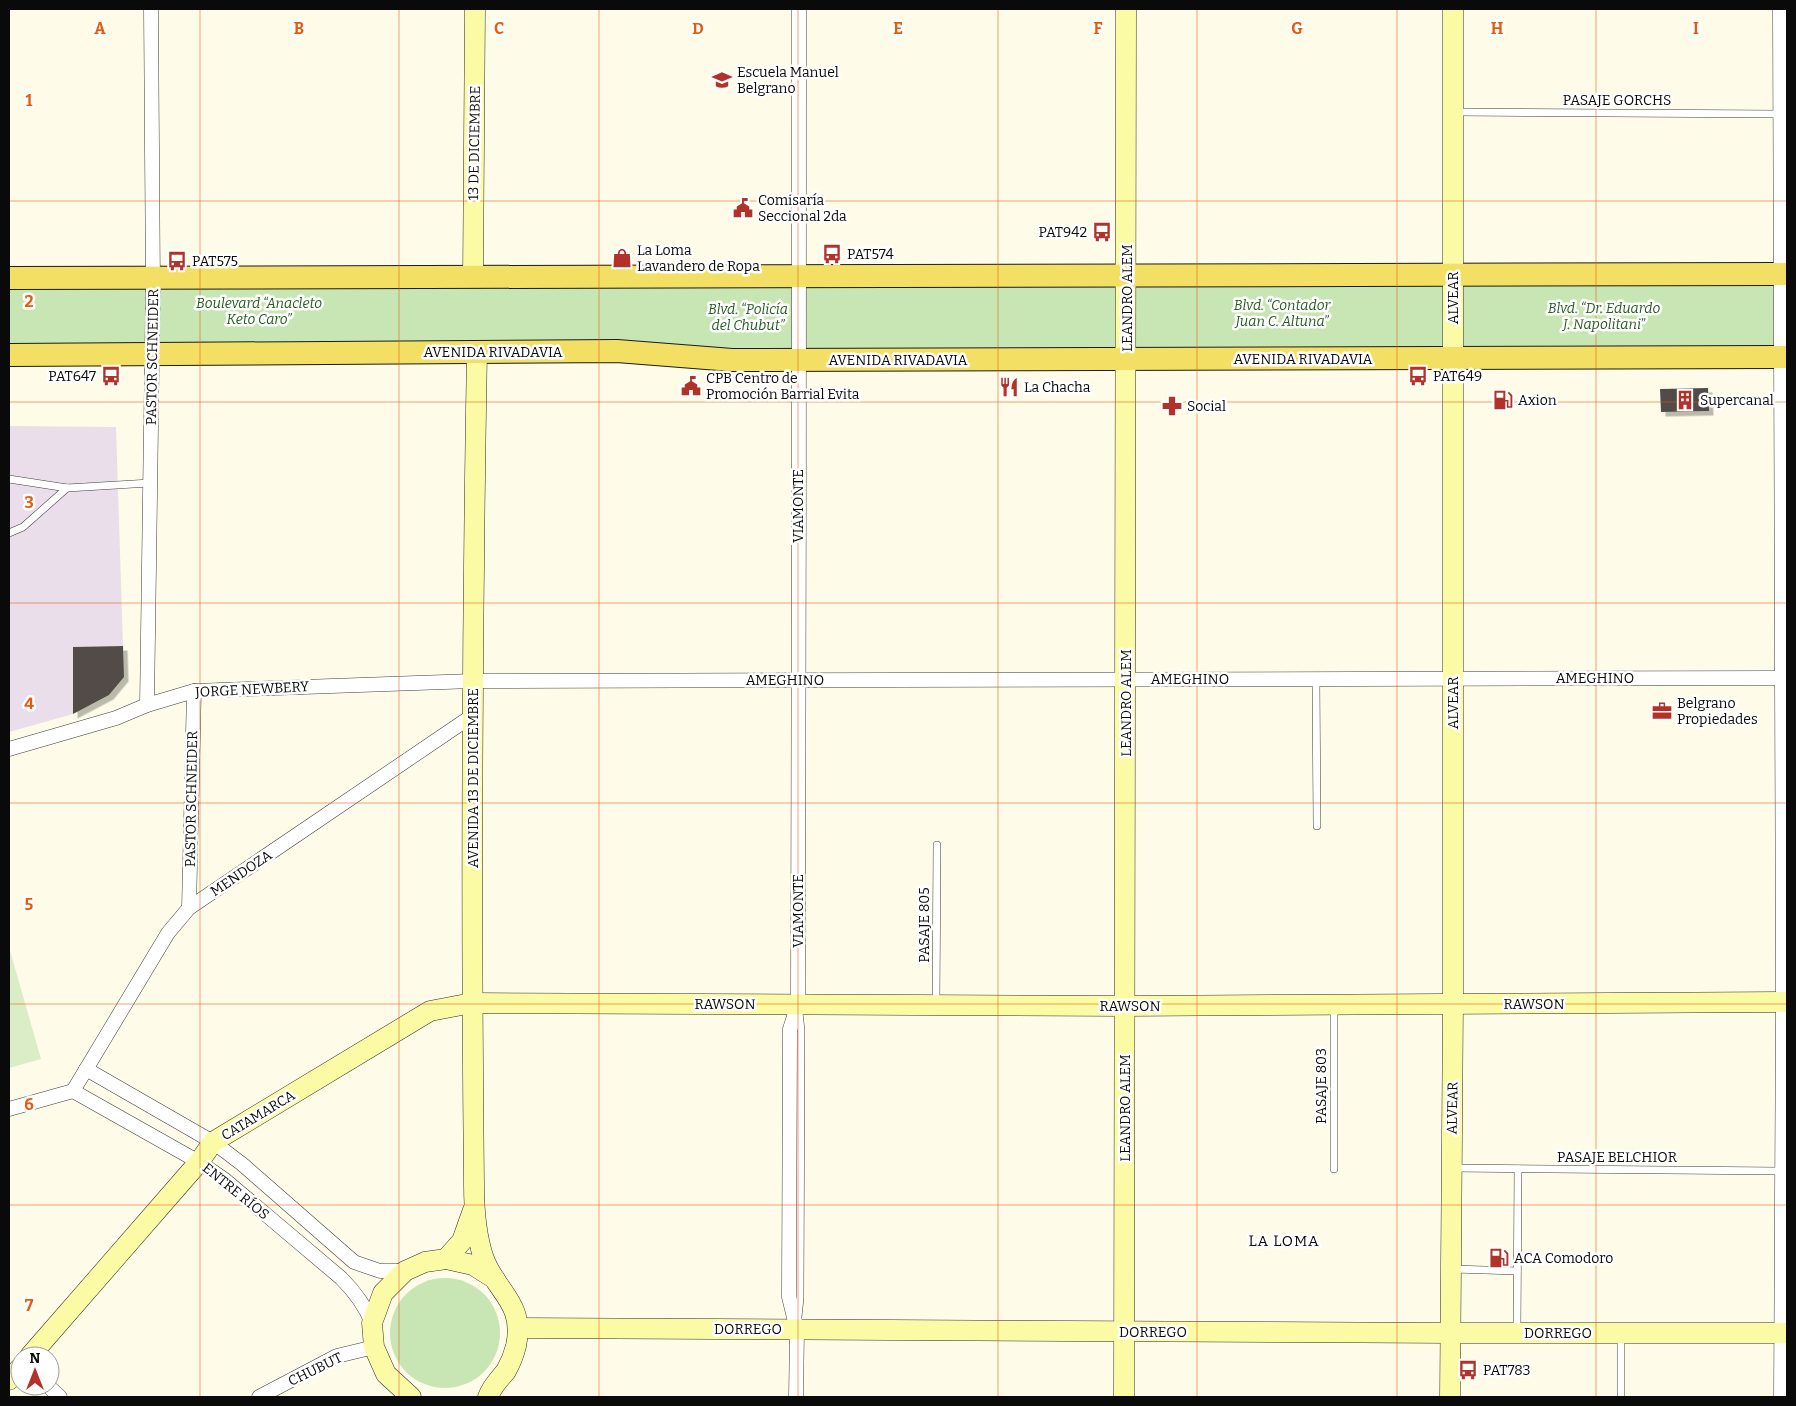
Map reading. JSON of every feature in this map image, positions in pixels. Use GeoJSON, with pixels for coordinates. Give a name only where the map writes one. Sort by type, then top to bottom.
{"type":"FeatureCollection","features":[{"type":"Feature","properties":{"kind":"main road","name":"13 DE DICIEMBRE"},"geometry":{"type":"LineString","coordinates":[[473,277],[475,9]]}},
{"type":"Feature","properties":{"kind":"main road","name":"LEANDRO ALEM"},"geometry":{"type":"LineString","coordinates":[[1124,1397],[1127,359],[1126,9]]}},
{"type":"Feature","properties":{"kind":"main road","name":"ALVEAR"},"geometry":{"type":"LineString","coordinates":[[1450,1397],[1453,9]]}},
{"type":"Feature","properties":{"kind":"main road"},"geometry":{"type":"LineString","coordinates":[[9,278],[1784,274]]}},
{"type":"Feature","properties":{"kind":"main road","name":"AVENIDA RIVADAVIA"},"geometry":{"type":"LineString","coordinates":[[9,355],[477,351],[617,352],[732,360],[1784,358]]}},
{"type":"Feature","properties":{"kind":"main road","name":"AVENIDA 13 DE DICIEMBRE"},"geometry":{"type":"LineString","coordinates":[[474,1205],[472,716],[477,351]]}},
{"type":"Feature","properties":{"kind":"main road","name":"RAWSON"},"geometry":{"type":"LineString","coordinates":[[472,1003],[1125,1006],[1785,1002]]}},
{"type":"Feature","properties":{"kind":"main road","name":"CATAMARCA"},"geometry":{"type":"LineString","coordinates":[[39,1346],[199,1162],[213,1142],[430,1011],[472,1003]]}},
{"type":"Feature","properties":{"kind":"main road"},"geometry":{"type":"LineString","coordinates":[[446,1259],[462,1241],[474,1205]]}},
{"type":"Feature","properties":{"kind":"main road"},"geometry":{"type":"LineString","coordinates":[[473,1397],[490,1393],[507,1369],[515,1348],[518,1328],[512,1302],[486,1263],[481,1248],[474,1205]]}},
{"type":"Feature","properties":{"kind":"main road"},"geometry":{"type":"LineString","coordinates":[[412,1396],[386,1374],[374,1347],[372,1323],[383,1294],[405,1271],[425,1262],[446,1259],[473,1264],[496,1280]]}},
{"type":"Feature","properties":{"kind":"main road","name":"DORREGO"},"geometry":{"type":"LineString","coordinates":[[518,1328],[1124,1332],[1784,1333]]}},
{"type":"Feature","properties":{"kind":"street","name":"PASTOR SCHNEIDER"},"geometry":{"type":"LineString","coordinates":[[147,705],[153,279],[151,9]]}},
{"type":"Feature","properties":{"kind":"street","name":"VIAMONTE"},"geometry":{"type":"LineString","coordinates":[[796,1397],[797,1330],[789,1297],[790,1029],[798,1004],[797,680],[801,276],[798,9]]}},
{"type":"Feature","properties":{"kind":"street"},"geometry":{"type":"LineString","coordinates":[[1780,9],[1784,172],[1785,678],[1785,1002],[1782,1171],[1784,1333],[1781,1397]]}},
{"type":"Feature","properties":{"kind":"street","name":"AMEGHINO"},"geometry":{"type":"LineString","coordinates":[[473,681],[1785,678]]}},
{"type":"Feature","properties":{"kind":"street","name":"JORGE NEWBERY"},"geometry":{"type":"LineString","coordinates":[[9,749],[116,718],[147,705],[194,691],[473,681]]}},
{"type":"Feature","properties":{"kind":"street","name":"PASTOR SCHNEIDER"},"geometry":{"type":"LineString","coordinates":[[189,908],[194,691]]}},
{"type":"Feature","properties":{"kind":"street","name":"MENDOZA"},"geometry":{"type":"LineString","coordinates":[[73,1091],[168,933],[189,908],[472,716]]}},
{"type":"Feature","properties":{"kind":"street","name":"ENTRE RÍOS"},"geometry":{"type":"LineString","coordinates":[[86,1069],[213,1142],[242,1164],[354,1262],[380,1271],[405,1271]]}},
{"type":"Feature","properties":{"kind":"street"},"geometry":{"type":"LineString","coordinates":[[9,1109],[73,1091]]}},
{"type":"Feature","properties":{"kind":"street","name":"ENTRE RÍOS"},"geometry":{"type":"LineString","coordinates":[[73,1091],[199,1162],[225,1180],[341,1278],[365,1305],[372,1323]]}},
{"type":"Feature","properties":{"kind":"street","name":"CHUBUT"},"geometry":{"type":"LineString","coordinates":[[259,1397],[336,1356],[374,1347]]}},
{"type":"Feature","properties":{"kind":"lane","name":"PASAJE GORCHS"},"geometry":{"type":"LineString","coordinates":[[1453,112],[1783,118]]}},
{"type":"Feature","properties":{"kind":"lane"},"geometry":{"type":"LineString","coordinates":[[9,479],[67,488],[150,483]]}},
{"type":"Feature","properties":{"kind":"lane"},"geometry":{"type":"LineString","coordinates":[[9,534],[22,527],[67,488]]}},
{"type":"Feature","properties":{"kind":"lane"},"geometry":{"type":"LineString","coordinates":[[1316,679],[1317,826]]}},
{"type":"Feature","properties":{"kind":"lane","name":"PASAJE 805"},"geometry":{"type":"LineString","coordinates":[[936,1005],[937,845]]}},
{"type":"Feature","properties":{"kind":"lane","name":"PASAJE 803"},"geometry":{"type":"LineString","coordinates":[[1334,1004],[1334,1169]]}},
{"type":"Feature","properties":{"kind":"lane","name":"PASAJE BELCHIOR"},"geometry":{"type":"LineString","coordinates":[[1451,1168],[1782,1171]]}},
{"type":"Feature","properties":{"kind":"lane"},"geometry":{"type":"LineString","coordinates":[[1517,1333],[1518,1169]]}},
{"type":"Feature","properties":{"kind":"lane"},"geometry":{"type":"LineString","coordinates":[[1450,1269],[1517,1271]]}},
{"type":"Feature","properties":{"kind":"lane"},"geometry":{"type":"LineString","coordinates":[[1621,1333],[1621,1397]]}},
{"type":"Feature","properties":{"kind":"shaded area"},"geometry":{"type":"Polygon","coordinates":[[[9,426],[116,427],[123,646],[74,647],[73,714],[9,732],[9,426]]]}},
{"type":"Feature","properties":{"kind":"green space"},"geometry":{"type":"Polygon","coordinates":[[[1787,274],[1787,357],[9,355],[9,278],[1787,274]]]}},
{"type":"Feature","properties":{"kind":"green space"},"geometry":{"type":"Polygon","coordinates":[[[9,947],[41,1059],[9,1068],[9,947]]]}},
{"type":"Feature","properties":{"kind":"green space"},"geometry":{"type":"Polygon","coordinates":[[[445,1278],[466,1282],[484,1294],[496,1312],[500,1333],[496,1354],[484,1372],[466,1384],[445,1388],[424,1384],[406,1372],[394,1354],[390,1333],[394,1312],[406,1294],[424,1282],[445,1278]]]}},
{"type":"Feature","properties":{"kind":"building","name":"Supercanal"},"geometry":{"type":"Polygon","coordinates":[[[1708,388],[1709,411],[1661,412],[1660,389],[1708,388]]]}},
{"type":"Feature","properties":{"kind":"building"},"geometry":{"type":"Polygon","coordinates":[[[123,646],[124,677],[109,695],[73,714],[73,647],[123,646]]]}},
{"type":"Feature","properties":{"kind":"place","name":"Escuela Manuel Belgrano"},"geometry":{"type":"Point","coordinates":[722,80]}},
{"type":"Feature","properties":{"kind":"place","name":"Comisaría Seccional 2da"},"geometry":{"type":"Point","coordinates":[743,208]}},
{"type":"Feature","properties":{"kind":"place","name":"PAT942"},"geometry":{"type":"Point","coordinates":[1102,232]}},
{"type":"Feature","properties":{"kind":"place","name":"PAT574"},"geometry":{"type":"Point","coordinates":[832,254]}},
{"type":"Feature","properties":{"kind":"place","name":"La Loma Lavandero de Ropa"},"geometry":{"type":"Point","coordinates":[622,258]}},
{"type":"Feature","properties":{"kind":"place","name":"PAT575"},"geometry":{"type":"Point","coordinates":[177,261]}},
{"type":"Feature","properties":{"kind":"place","name":"PAT647"},"geometry":{"type":"Point","coordinates":[111,376]}},
{"type":"Feature","properties":{"kind":"place","name":"PAT649"},"geometry":{"type":"Point","coordinates":[1418,376]}},
{"type":"Feature","properties":{"kind":"place","name":"CPB Centro de Promoción Barrial Evita"},"geometry":{"type":"Point","coordinates":[691,386]}},
{"type":"Feature","properties":{"kind":"place","name":"La Chacha"},"geometry":{"type":"Point","coordinates":[1009,387]}},
{"type":"Feature","properties":{"kind":"place","name":"Axion"},"geometry":{"type":"Point","coordinates":[1503,400]}},
{"type":"Feature","properties":{"kind":"place","name":"Supercanal"},"geometry":{"type":"Point","coordinates":[1685,400]}},
{"type":"Feature","properties":{"kind":"place","name":"Social"},"geometry":{"type":"Point","coordinates":[1172,406]}},
{"type":"Feature","properties":{"kind":"place","name":"Belgrano Propiedades"},"geometry":{"type":"Point","coordinates":[1662,711]}},
{"type":"Feature","properties":{"kind":"place","name":"ACA Comodoro"},"geometry":{"type":"Point","coordinates":[1499,1258]}},
{"type":"Feature","properties":{"kind":"place","name":"PAT783"},"geometry":{"type":"Point","coordinates":[1468,1370]}},
{"type":"Feature","properties":{"kind":"district","name":"LA LOMA"},"geometry":{"type":"Point","coordinates":[1284,1241]}},
{"type":"Feature","properties":{"kind":"park label","name":"Boulevard “Anacleto Keto Caro”"},"geometry":{"type":"Point","coordinates":[259,312]}},
{"type":"Feature","properties":{"kind":"park label","name":"Blvd. “Contador Juan C. Altuna”"},"geometry":{"type":"Point","coordinates":[1282,314]}},
{"type":"Feature","properties":{"kind":"park label","name":"Blvd. “Dr. Eduardo J. Napolitani”"},"geometry":{"type":"Point","coordinates":[1604,316]}},
{"type":"Feature","properties":{"kind":"park label","name":"Blvd. “Policía del Chubut”"},"geometry":{"type":"Point","coordinates":[748,318]}}]}
